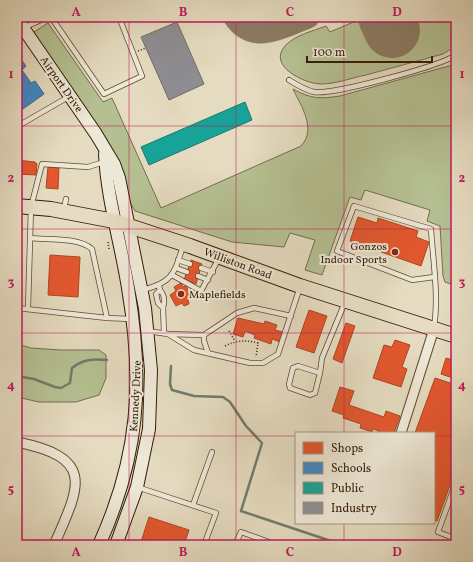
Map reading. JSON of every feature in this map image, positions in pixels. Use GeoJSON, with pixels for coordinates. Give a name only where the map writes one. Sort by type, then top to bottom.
{"type":"FeatureCollection","features":[{"type":"Feature","properties":{"kind":"main road","name":"Airport Drive"},"geometry":{"type":"LineString","coordinates":[[19,26],[70,96],[105,156],[114,164],[119,178],[128,225]]}},
{"type":"Feature","properties":{"kind":"main road","name":"Airport Drive"},"geometry":{"type":"LineString","coordinates":[[105,156],[114,221]]}},
{"type":"Feature","properties":{"kind":"main road","name":"Williston Road"},"geometry":{"type":"LineString","coordinates":[[24,206],[65,205],[184,244],[300,286],[456,336]]}},
{"type":"Feature","properties":{"kind":"main road","name":"Kennedy Drive"},"geometry":{"type":"LineString","coordinates":[[99,545],[109,523],[119,494],[136,422],[138,370],[133,319],[114,221]]}},
{"type":"Feature","properties":{"kind":"main road","name":"Kennedy Drive"},"geometry":{"type":"LineString","coordinates":[[116,545],[137,487],[149,422],[151,370],[141,290],[128,225]]}},
{"type":"Feature","properties":{"kind":"main road"},"geometry":{"type":"LineString","coordinates":[[133,319],[147,331]]}},
{"type":"Feature","properties":{"kind":"street"},"geometry":{"type":"LineString","coordinates":[[401,432],[434,329]]}},
{"type":"Feature","properties":{"kind":"street"},"geometry":{"type":"LineString","coordinates":[[17,442],[46,450],[64,460],[74,471],[77,483],[75,497],[54,545]]}},
{"type":"Feature","properties":{"kind":"lane"},"geometry":{"type":"LineString","coordinates":[[19,26],[48,17]]}},
{"type":"Feature","properties":{"kind":"lane"},"geometry":{"type":"LineString","coordinates":[[52,17],[104,94],[142,76],[119,17]]}},
{"type":"Feature","properties":{"kind":"lane"},"geometry":{"type":"LineString","coordinates":[[289,80],[301,88],[314,92],[342,89],[436,64],[456,55]]}},
{"type":"Feature","properties":{"kind":"lane"},"geometry":{"type":"LineString","coordinates":[[450,59],[456,59]]}},
{"type":"Feature","properties":{"kind":"lane"},"geometry":{"type":"LineString","coordinates":[[17,124],[18,126],[70,96]]}},
{"type":"Feature","properties":{"kind":"lane"},"geometry":{"type":"LineString","coordinates":[[28,308],[30,238],[24,206],[42,164],[88,167],[105,156]]}},
{"type":"Feature","properties":{"kind":"lane"},"geometry":{"type":"LineString","coordinates":[[434,277],[412,280],[337,251],[354,206],[431,229],[434,277],[436,317],[434,329]]}},
{"type":"Feature","properties":{"kind":"lane"},"geometry":{"type":"LineString","coordinates":[[30,238],[71,241],[87,245],[92,249],[107,318]]}},
{"type":"Feature","properties":{"kind":"lane"},"geometry":{"type":"LineString","coordinates":[[166,334],[163,308],[158,303],[156,294],[159,288],[172,275],[176,268],[184,244]]}},
{"type":"Feature","properties":{"kind":"lane"},"geometry":{"type":"LineString","coordinates":[[172,275],[201,291],[220,257]]}},
{"type":"Feature","properties":{"kind":"lane"},"geometry":{"type":"LineString","coordinates":[[178,260],[190,264]]}},
{"type":"Feature","properties":{"kind":"lane"},"geometry":{"type":"LineString","coordinates":[[176,268],[187,272]]}},
{"type":"Feature","properties":{"kind":"lane"},"geometry":{"type":"LineString","coordinates":[[201,268],[212,272]]}},
{"type":"Feature","properties":{"kind":"lane"},"geometry":{"type":"LineString","coordinates":[[198,276],[208,280]]}},
{"type":"Feature","properties":{"kind":"lane"},"geometry":{"type":"LineString","coordinates":[[166,334],[194,350],[255,363],[263,363],[278,354],[300,286]]}},
{"type":"Feature","properties":{"kind":"lane"},"geometry":{"type":"LineString","coordinates":[[141,290],[159,288]]}},
{"type":"Feature","properties":{"kind":"lane"},"geometry":{"type":"LineString","coordinates":[[320,373],[298,366],[293,368],[288,384],[290,388],[310,395],[315,393],[320,373],[322,358],[345,300]]}},
{"type":"Feature","properties":{"kind":"lane"},"geometry":{"type":"LineString","coordinates":[[17,308],[28,308],[43,312],[133,319]]}},
{"type":"Feature","properties":{"kind":"lane"},"geometry":{"type":"LineString","coordinates":[[147,331],[166,334],[204,335],[245,310],[254,308],[291,316]]}},
{"type":"Feature","properties":{"kind":"lane"},"geometry":{"type":"LineString","coordinates":[[204,335],[204,341],[208,353]]}},
{"type":"Feature","properties":{"kind":"lane"},"geometry":{"type":"LineString","coordinates":[[192,505],[212,452]]}},
{"type":"Feature","properties":{"kind":"lane"},"geometry":{"type":"LineString","coordinates":[[456,482],[438,532],[456,539]]}},
{"type":"Feature","properties":{"kind":"lane"},"geometry":{"type":"LineString","coordinates":[[137,487],[216,513],[204,545]]}},
{"type":"Feature","properties":{"kind":"lane"},"geometry":{"type":"LineString","coordinates":[[450,500],[456,503]]}},
{"type":"Feature","properties":{"kind":"lane"},"geometry":{"type":"LineString","coordinates":[[235,545],[241,532],[277,545]]}},
{"type":"Feature","properties":{"kind":"path"},"geometry":{"type":"LineString","coordinates":[[108,242],[110,249]]}},
{"type":"Feature","properties":{"kind":"path"},"geometry":{"type":"LineString","coordinates":[[229,331],[235,341]]}},
{"type":"Feature","properties":{"kind":"path"},"geometry":{"type":"LineString","coordinates":[[225,346],[235,341],[247,340],[258,343],[255,363]]}},
{"type":"Feature","properties":{"kind":"green space"},"geometry":{"type":"Polygon","coordinates":[[[410,17],[456,17],[456,46],[443,54],[327,84],[314,83],[298,77],[284,67],[281,60],[281,53],[289,42],[304,34],[326,26],[330,32],[363,18],[371,39],[411,21],[410,17]]]}},
{"type":"Feature","properties":{"kind":"green space"},"geometry":{"type":"Polygon","coordinates":[[[48,23],[103,102],[112,98],[161,208],[301,146],[306,139],[308,125],[293,89],[305,95],[327,98],[340,96],[456,64],[456,286],[445,282],[443,276],[440,226],[427,221],[430,210],[365,190],[361,200],[350,197],[322,275],[305,270],[315,240],[290,233],[284,247],[232,242],[135,211],[36,37],[34,32],[48,23]]]}},
{"type":"Feature","properties":{"kind":"green space"},"geometry":{"type":"Polygon","coordinates":[[[17,344],[31,348],[99,350],[106,355],[106,378],[99,395],[76,402],[39,402],[17,397],[17,344]]]}},
{"type":"Feature","properties":{"kind":"building: Shops"},"geometry":{"type":"Polygon","coordinates":[[[17,160],[35,162],[37,164],[36,175],[17,174],[17,160]]]}},
{"type":"Feature","properties":{"kind":"building: Shops"},"geometry":{"type":"Polygon","coordinates":[[[48,167],[59,168],[58,189],[46,188],[48,167]]]}},
{"type":"Feature","properties":{"kind":"building: Shops"},"geometry":{"type":"Polygon","coordinates":[[[358,217],[377,223],[378,218],[418,231],[416,237],[429,242],[421,266],[350,241],[358,217]]]}},
{"type":"Feature","properties":{"kind":"building: Shops"},"geometry":{"type":"Polygon","coordinates":[[[50,255],[80,257],[78,297],[48,295],[50,255]]]}},
{"type":"Feature","properties":{"kind":"building: Shops"},"geometry":{"type":"Polygon","coordinates":[[[191,260],[202,264],[196,284],[184,280],[191,260]]]}},
{"type":"Feature","properties":{"kind":"building: Shops","name":"Maplefields"},"geometry":{"type":"Polygon","coordinates":[[[181,283],[183,287],[186,286],[192,298],[188,300],[189,304],[184,306],[182,303],[176,306],[170,295],[176,291],[174,287],[181,283]]]}},
{"type":"Feature","properties":{"kind":"building: Shops"},"geometry":{"type":"Polygon","coordinates":[[[309,310],[327,316],[314,353],[296,347],[309,310]]]}},
{"type":"Feature","properties":{"kind":"building: Shops"},"geometry":{"type":"Polygon","coordinates":[[[238,318],[264,324],[265,321],[277,325],[275,330],[283,332],[280,342],[272,339],[271,344],[254,338],[255,335],[245,331],[243,337],[233,334],[238,318]]]}},
{"type":"Feature","properties":{"kind":"building: Shops"},"geometry":{"type":"Polygon","coordinates":[[[346,323],[355,326],[342,363],[333,359],[346,323]]]}},
{"type":"Feature","properties":{"kind":"building: Shops"},"geometry":{"type":"Polygon","coordinates":[[[395,340],[410,345],[402,367],[407,369],[401,387],[373,378],[384,345],[392,347],[395,340]]]}},
{"type":"Feature","properties":{"kind":"building: Shops"},"geometry":{"type":"Polygon","coordinates":[[[446,358],[456,361],[456,379],[441,374],[446,358]]]}},
{"type":"Feature","properties":{"kind":"building: Shops"},"geometry":{"type":"Polygon","coordinates":[[[435,378],[456,385],[456,469],[437,521],[435,520],[435,432],[415,432],[435,378]]]}},
{"type":"Feature","properties":{"kind":"building: Shops"},"geometry":{"type":"Polygon","coordinates":[[[340,387],[354,391],[349,405],[384,417],[386,411],[400,416],[394,432],[378,432],[373,429],[372,432],[360,428],[361,424],[343,418],[344,415],[332,411],[340,387]]]}},
{"type":"Feature","properties":{"kind":"building: Shops"},"geometry":{"type":"Polygon","coordinates":[[[149,517],[189,530],[184,545],[140,545],[149,517]]]}},
{"type":"Feature","properties":{"kind":"building: Schools"},"geometry":{"type":"Polygon","coordinates":[[[17,54],[26,66],[22,70],[31,83],[35,81],[44,94],[20,111],[17,108],[17,90],[20,87],[17,82],[17,54]]]}},
{"type":"Feature","properties":{"kind":"building: Public"},"geometry":{"type":"Polygon","coordinates":[[[245,102],[252,120],[149,165],[141,147],[245,102]]]}},
{"type":"Feature","properties":{"kind":"building: Industry"},"geometry":{"type":"Polygon","coordinates":[[[177,22],[204,84],[169,100],[141,37],[177,22]]]}},
{"type":"Feature","properties":{"kind":"waterway"},"geometry":{"type":"LineString","coordinates":[[17,376],[34,379],[61,388],[70,383],[72,368],[76,365],[88,360],[107,360]]}},
{"type":"Feature","properties":{"kind":"waterway"},"geometry":{"type":"LineString","coordinates":[[171,366],[170,384],[172,390],[194,396],[223,397],[230,402],[246,426],[262,443],[241,511],[343,545]]}},
{"type":"Feature","properties":{"kind":"taxiway"},"geometry":{"type":"LineString","coordinates":[[234,17],[242,26],[250,31],[259,32],[269,32],[309,17]]}},
{"type":"Feature","properties":{"kind":"runway"},"geometry":{"type":"LineString","coordinates":[[386,17],[392,30]]}},
{"type":"Feature","properties":{"kind":"place","name":"Gonzos Indoor Sports"},"geometry":{"type":"Point","coordinates":[395,252]}},
{"type":"Feature","properties":{"kind":"place","name":"Maplefields"},"geometry":{"type":"Point","coordinates":[181,294]}}]}
